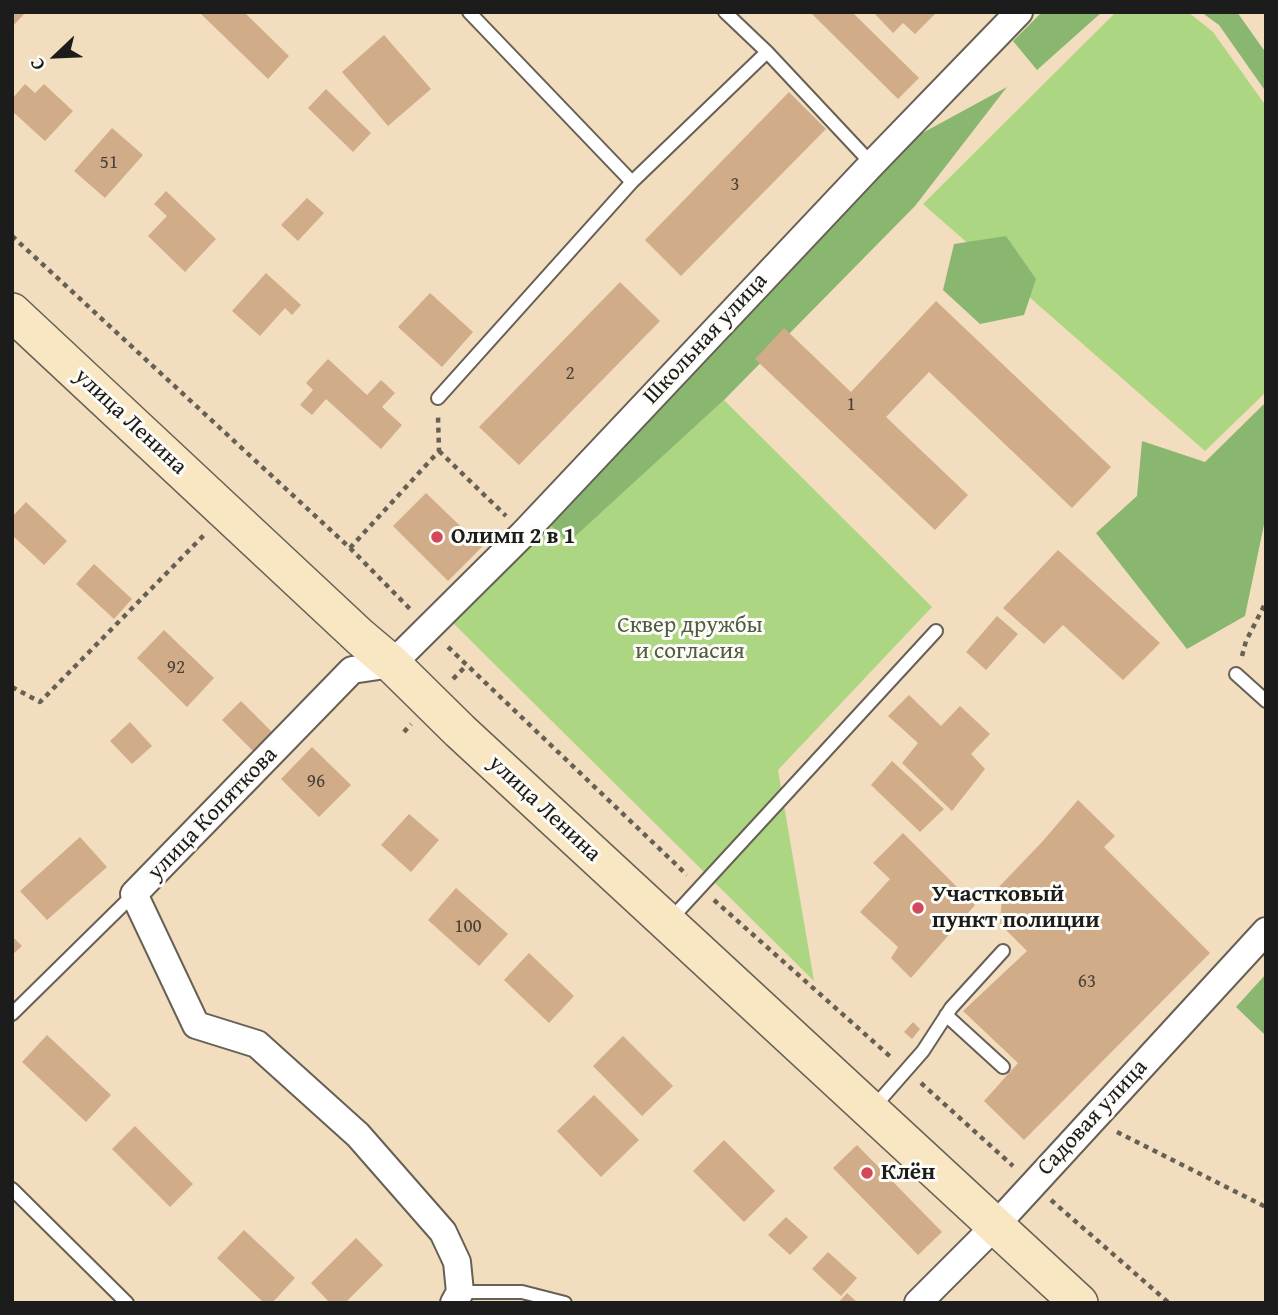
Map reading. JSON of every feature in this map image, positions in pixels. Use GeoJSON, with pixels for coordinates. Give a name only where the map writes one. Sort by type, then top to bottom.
{"type":"FeatureCollection","features":[{"type":"Feature","properties":{"kind":"main road","name":"улица Ленина"},"geometry":{"type":"LineString","coordinates":[[12,312],[392,664],[460,731],[1079,1303]]}},
{"type":"Feature","properties":{"kind":"street","name":"Школьная улица"},"geometry":{"type":"LineString","coordinates":[[392,664],[523,534],[1014,14]]}},
{"type":"Feature","properties":{"kind":"street","name":"улица Копяткова"},"geometry":{"type":"LineString","coordinates":[[392,664],[352,670],[134,894],[196,1025],[257,1044],[358,1135],[443,1232],[457,1262],[457,1297]]}},
{"type":"Feature","properties":{"kind":"street","name":"Садовая улица"},"geometry":{"type":"LineString","coordinates":[[918,1303],[996,1227],[1266,931]]}},
{"type":"Feature","properties":{"kind":"lane"},"geometry":{"type":"LineString","coordinates":[[469,12],[632,182]]}},
{"type":"Feature","properties":{"kind":"lane"},"geometry":{"type":"LineString","coordinates":[[725,12],[767,52],[872,164]]}},
{"type":"Feature","properties":{"kind":"lane"},"geometry":{"type":"LineString","coordinates":[[438,398],[632,182],[767,52]]}},
{"type":"Feature","properties":{"kind":"lane"},"geometry":{"type":"LineString","coordinates":[[668,923],[936,631]]}},
{"type":"Feature","properties":{"kind":"lane"},"geometry":{"type":"LineString","coordinates":[[1236,674],[1266,701]]}},
{"type":"Feature","properties":{"kind":"lane"},"geometry":{"type":"LineString","coordinates":[[12,1014],[134,894]]}},
{"type":"Feature","properties":{"kind":"lane"},"geometry":{"type":"LineString","coordinates":[[871,1110],[923,1051],[946,1015],[1003,951]]}},
{"type":"Feature","properties":{"kind":"lane"},"geometry":{"type":"LineString","coordinates":[[946,1015],[1003,1067]]}},
{"type":"Feature","properties":{"kind":"lane"},"geometry":{"type":"LineString","coordinates":[[12,1189],[127,1303]]}},
{"type":"Feature","properties":{"kind":"lane"},"geometry":{"type":"LineString","coordinates":[[457,1297],[522,1292],[565,1303]]}},
{"type":"Feature","properties":{"kind":"path"},"geometry":{"type":"LineString","coordinates":[[12,236],[350,548],[428,628],[701,888],[1170,1303]]}},
{"type":"Feature","properties":{"kind":"path"},"geometry":{"type":"LineString","coordinates":[[350,548],[439,451],[438,398]]}},
{"type":"Feature","properties":{"kind":"path"},"geometry":{"type":"LineString","coordinates":[[439,451],[523,534]]}},
{"type":"Feature","properties":{"kind":"path"},"geometry":{"type":"LineString","coordinates":[[12,687],[40,702],[226,512]]}},
{"type":"Feature","properties":{"kind":"path"},"geometry":{"type":"LineString","coordinates":[[1236,674],[1246,641],[1266,602]]}},
{"type":"Feature","properties":{"kind":"path"},"geometry":{"type":"LineString","coordinates":[[1092,1119],[1266,1207]]}},
{"type":"Feature","properties":{"kind":"green space"},"geometry":{"type":"Polygon","coordinates":[[[1042,12],[1102,12],[1037,70],[1013,41],[1042,12]]]}},
{"type":"Feature","properties":{"kind":"green space"},"geometry":{"type":"Polygon","coordinates":[[[1116,12],[1188,12],[1213,32],[1266,106],[1266,392],[1205,451],[923,204],[1116,12]]]}},
{"type":"Feature","properties":{"kind":"green space"},"geometry":{"type":"Polygon","coordinates":[[[1201,12],[1237,12],[1266,53],[1266,92],[1219,25],[1201,12]]]}},
{"type":"Feature","properties":{"kind":"green space"},"geometry":{"type":"Polygon","coordinates":[[[1007,87],[915,206],[724,400],[568,543],[548,522],[904,143],[1007,87]]]}},
{"type":"Feature","properties":{"kind":"green space"},"geometry":{"type":"Polygon","coordinates":[[[1006,236],[1036,279],[1024,315],[980,324],[943,290],[954,244],[1006,236]]]}},
{"type":"Feature","properties":{"kind":"green space","name":"Сквер дружбы и согласия"},"geometry":{"type":"Polygon","coordinates":[[[724,400],[932,607],[778,770],[814,981],[451,621],[548,522],[569,542],[724,400]]]}},
{"type":"Feature","properties":{"kind":"green space"},"geometry":{"type":"Polygon","coordinates":[[[1266,402],[1266,515],[1245,616],[1187,649],[1096,533],[1137,496],[1142,441],[1205,462],[1266,402]]]}},
{"type":"Feature","properties":{"kind":"green space"},"geometry":{"type":"Polygon","coordinates":[[[1266,974],[1266,1036],[1236,1007],[1266,974]]]}},
{"type":"Feature","properties":{"kind":"building"},"geometry":{"type":"Polygon","coordinates":[[[12,12],[26,12],[12,27],[12,12]]]}},
{"type":"Feature","properties":{"kind":"building"},"geometry":{"type":"Polygon","coordinates":[[[199,12],[244,12],[289,56],[268,79],[199,12]]]}},
{"type":"Feature","properties":{"kind":"building"},"geometry":{"type":"Polygon","coordinates":[[[810,12],[852,12],[919,78],[898,99],[810,12]]]}},
{"type":"Feature","properties":{"kind":"building"},"geometry":{"type":"Polygon","coordinates":[[[873,12],[937,12],[915,34],[903,23],[893,33],[873,12]]]}},
{"type":"Feature","properties":{"kind":"building"},"geometry":{"type":"Polygon","coordinates":[[[384,35],[431,89],[388,126],[342,72],[384,35]]]}},
{"type":"Feature","properties":{"kind":"building"},"geometry":{"type":"Polygon","coordinates":[[[25,84],[35,93],[44,84],[73,111],[45,141],[12,111],[12,99],[25,84]]]}},
{"type":"Feature","properties":{"kind":"building"},"geometry":{"type":"Polygon","coordinates":[[[326,89],[371,133],[353,152],[308,108],[326,89]]]}},
{"type":"Feature","properties":{"kind":"building"},"geometry":{"type":"Polygon","coordinates":[[[789,92],[826,129],[681,276],[645,240],[789,92]]]}},
{"type":"Feature","properties":{"kind":"building"},"geometry":{"type":"Polygon","coordinates":[[[112,128],[143,155],[105,198],[74,171],[112,128]]]}},
{"type":"Feature","properties":{"kind":"building"},"geometry":{"type":"Polygon","coordinates":[[[166,191],[216,239],[185,272],[148,236],[167,216],[154,204],[166,191]]]}},
{"type":"Feature","properties":{"kind":"building"},"geometry":{"type":"Polygon","coordinates":[[[307,198],[324,213],[298,241],[281,225],[307,198]]]}},
{"type":"Feature","properties":{"kind":"building"},"geometry":{"type":"Polygon","coordinates":[[[266,273],[301,305],[292,315],[285,308],[260,336],[232,311],[266,273]]]}},
{"type":"Feature","properties":{"kind":"building"},"geometry":{"type":"Polygon","coordinates":[[[620,282],[660,321],[519,465],[479,427],[620,282]]]}},
{"type":"Feature","properties":{"kind":"building"},"geometry":{"type":"Polygon","coordinates":[[[430,293],[473,332],[442,367],[398,327],[430,293]]]}},
{"type":"Feature","properties":{"kind":"building"},"geometry":{"type":"Polygon","coordinates":[[[936,301],[1111,467],[1072,508],[929,372],[886,417],[968,495],[935,530],[755,359],[784,328],[851,392],[936,301]]]}},
{"type":"Feature","properties":{"kind":"building"},"geometry":{"type":"Polygon","coordinates":[[[328,359],[367,395],[381,380],[395,393],[382,407],[402,425],[381,449],[326,399],[312,415],[300,405],[313,390],[306,383],[328,359]]]}},
{"type":"Feature","properties":{"kind":"building","name":"Олимп 2 в 1"},"geometry":{"type":"Polygon","coordinates":[[[426,493],[482,547],[448,581],[393,526],[426,493]]]}},
{"type":"Feature","properties":{"kind":"building"},"geometry":{"type":"Polygon","coordinates":[[[26,502],[67,541],[44,565],[12,535],[12,517],[26,502]]]}},
{"type":"Feature","properties":{"kind":"building"},"geometry":{"type":"Polygon","coordinates":[[[1058,550],[1160,643],[1123,680],[1063,625],[1044,644],[1003,608],[1058,550]]]}},
{"type":"Feature","properties":{"kind":"building"},"geometry":{"type":"Polygon","coordinates":[[[94,564],[132,599],[114,619],[76,584],[94,564]]]}},
{"type":"Feature","properties":{"kind":"building"},"geometry":{"type":"Polygon","coordinates":[[[997,616],[1018,634],[986,670],[966,652],[997,616]]]}},
{"type":"Feature","properties":{"kind":"building"},"geometry":{"type":"Polygon","coordinates":[[[164,630],[214,678],[187,707],[137,658],[164,630]]]}},
{"type":"Feature","properties":{"kind":"building"},"geometry":{"type":"Polygon","coordinates":[[[909,695],[941,726],[960,706],[990,734],[971,754],[985,769],[952,811],[902,763],[918,743],[888,716],[909,695]]]}},
{"type":"Feature","properties":{"kind":"building"},"geometry":{"type":"Polygon","coordinates":[[[241,701],[276,736],[257,755],[222,720],[241,701]]]}},
{"type":"Feature","properties":{"kind":"building"},"geometry":{"type":"Polygon","coordinates":[[[130,722],[152,746],[132,764],[110,741],[130,722]]]}},
{"type":"Feature","properties":{"kind":"building"},"geometry":{"type":"Polygon","coordinates":[[[312,747],[351,785],[319,817],[281,779],[312,747]]]}},
{"type":"Feature","properties":{"kind":"building"},"geometry":{"type":"Polygon","coordinates":[[[892,761],[944,809],[920,832],[871,785],[892,761]]]}},
{"type":"Feature","properties":{"kind":"building"},"geometry":{"type":"Polygon","coordinates":[[[1078,800],[1115,836],[1104,847],[1210,953],[1024,1140],[984,1101],[1018,1063],[963,1011],[1027,951],[1000,924],[1002,896],[997,889],[1078,800]]]}},
{"type":"Feature","properties":{"kind":"building"},"geometry":{"type":"Polygon","coordinates":[[[409,814],[439,840],[411,872],[381,845],[409,814]]]}},
{"type":"Feature","properties":{"kind":"building","name":"Участковый пункт полиции"},"geometry":{"type":"Polygon","coordinates":[[[903,833],[975,905],[911,978],[891,958],[898,947],[860,912],[890,879],[873,863],[903,833]]]}},
{"type":"Feature","properties":{"kind":"building"},"geometry":{"type":"Polygon","coordinates":[[[80,837],[107,867],[47,920],[20,891],[80,837]]]}},
{"type":"Feature","properties":{"kind":"building"},"geometry":{"type":"Polygon","coordinates":[[[456,888],[508,934],[479,966],[428,920],[456,888]]]}},
{"type":"Feature","properties":{"kind":"building"},"geometry":{"type":"Polygon","coordinates":[[[12,936],[22,946],[12,955],[12,936]]]}},
{"type":"Feature","properties":{"kind":"building"},"geometry":{"type":"Polygon","coordinates":[[[529,953],[574,996],[549,1023],[504,980],[529,953]]]}},
{"type":"Feature","properties":{"kind":"building"},"geometry":{"type":"Polygon","coordinates":[[[913,1022],[920,1029],[912,1039],[904,1032],[913,1022]]]}},
{"type":"Feature","properties":{"kind":"building"},"geometry":{"type":"Polygon","coordinates":[[[47,1035],[111,1095],[86,1122],[22,1062],[47,1035]]]}},
{"type":"Feature","properties":{"kind":"building"},"geometry":{"type":"Polygon","coordinates":[[[623,1036],[673,1086],[642,1116],[593,1066],[623,1036]]]}},
{"type":"Feature","properties":{"kind":"building"},"geometry":{"type":"Polygon","coordinates":[[[594,1095],[639,1140],[601,1177],[557,1131],[594,1095]]]}},
{"type":"Feature","properties":{"kind":"building"},"geometry":{"type":"Polygon","coordinates":[[[135,1126],[193,1184],[170,1207],[112,1149],[135,1126]]]}},
{"type":"Feature","properties":{"kind":"building"},"geometry":{"type":"Polygon","coordinates":[[[724,1140],[775,1191],[744,1222],[693,1171],[724,1140]]]}},
{"type":"Feature","properties":{"kind":"building"},"geometry":{"type":"Polygon","coordinates":[[[857,1145],[942,1232],[918,1255],[833,1168],[857,1145]]]}},
{"type":"Feature","properties":{"kind":"building"},"geometry":{"type":"Polygon","coordinates":[[[786,1217],[808,1237],[790,1255],[768,1235],[786,1217]]]}},
{"type":"Feature","properties":{"kind":"building"},"geometry":{"type":"Polygon","coordinates":[[[244,1230],[295,1278],[272,1303],[264,1303],[217,1258],[244,1230]]]}},
{"type":"Feature","properties":{"kind":"building"},"geometry":{"type":"Polygon","coordinates":[[[356,1238],[383,1265],[345,1303],[330,1303],[311,1283],[356,1238]]]}},
{"type":"Feature","properties":{"kind":"building"},"geometry":{"type":"Polygon","coordinates":[[[828,1252],[857,1278],[841,1296],[812,1269],[828,1252]]]}},
{"type":"Feature","properties":{"kind":"building"},"geometry":{"type":"Polygon","coordinates":[[[847,1293],[858,1303],[838,1303],[847,1293]]]}},
{"type":"Feature","properties":{"kind":"place","name":"Олимп 2 в 1"},"geometry":{"type":"Point","coordinates":[437,537]}},
{"type":"Feature","properties":{"kind":"place","name":"Участковый пункт полиции"},"geometry":{"type":"Point","coordinates":[918,908]}},
{"type":"Feature","properties":{"kind":"place","name":"Клён"},"geometry":{"type":"Point","coordinates":[867,1173]}}]}
